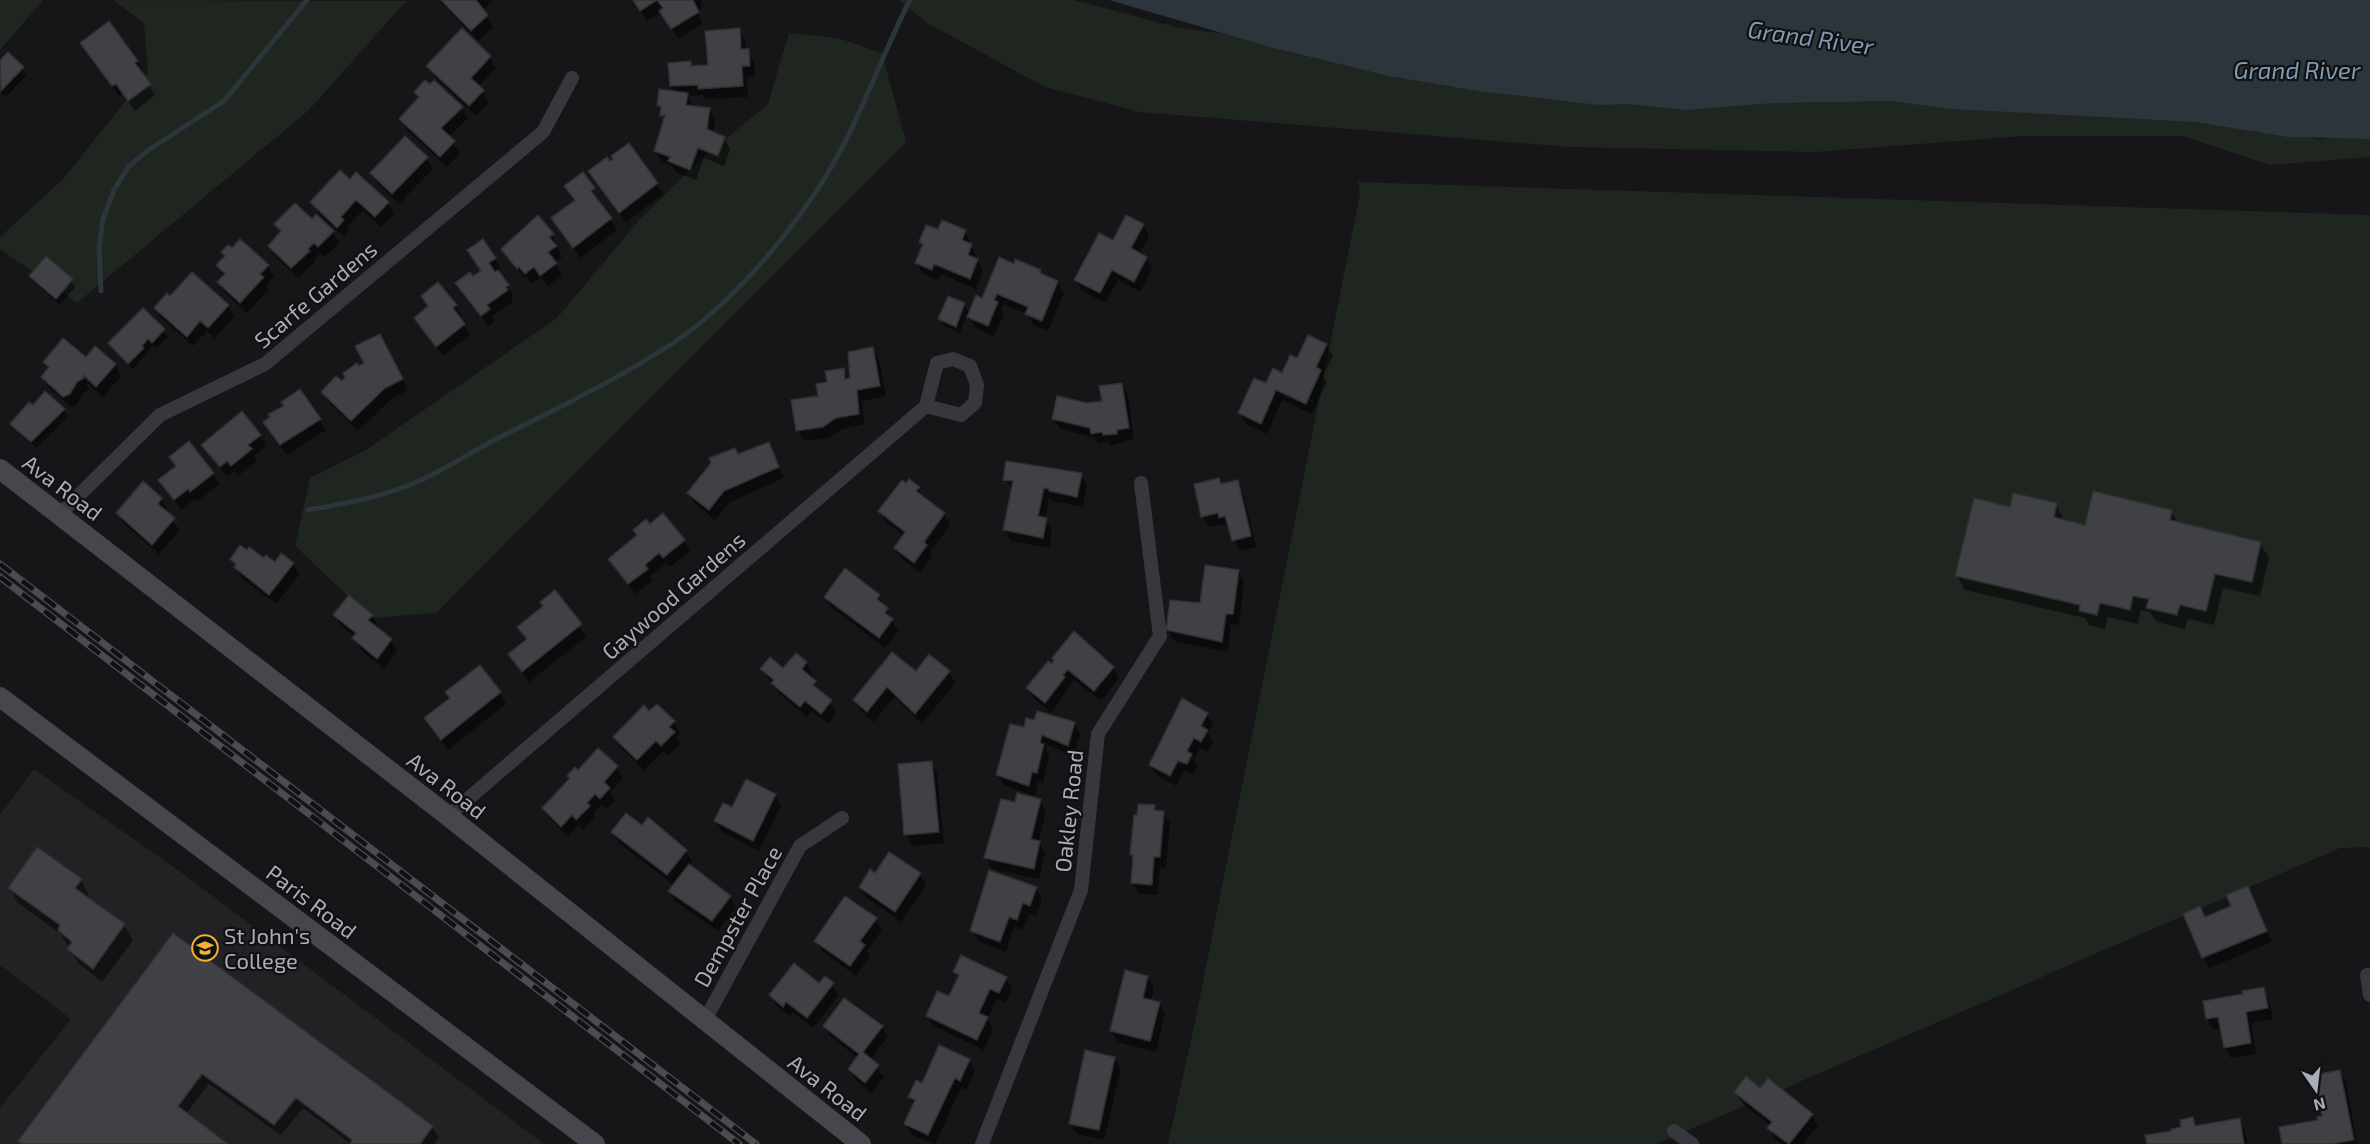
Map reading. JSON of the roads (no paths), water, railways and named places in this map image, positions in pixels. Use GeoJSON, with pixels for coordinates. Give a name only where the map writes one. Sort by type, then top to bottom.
{"type":"FeatureCollection","features":[{"type":"Feature","properties":{"kind":"street","name":"Scarfe Gardens"},"geometry":{"type":"LineString","coordinates":[[60,514],[160,415],[265,364],[543,132],[572,78]]}},
{"type":"Feature","properties":{"kind":"street"},"geometry":{"type":"LineString","coordinates":[[953,359],[970,366],[977,385],[975,403],[961,414],[926,406],[937,363],[953,359]]}},
{"type":"Feature","properties":{"kind":"street","name":"Gaywood Gardens"},"geometry":{"type":"LineString","coordinates":[[448,816],[926,406]]}},
{"type":"Feature","properties":{"kind":"street","name":"Ava Road"},"geometry":{"type":"LineString","coordinates":[[0,469],[448,816],[861,1144]]}},
{"type":"Feature","properties":{"kind":"street","name":"Oakley Road"},"geometry":{"type":"LineString","coordinates":[[982,1144],[1081,890],[1098,734],[1160,636],[1141,483]]}},
{"type":"Feature","properties":{"kind":"street","name":"Paris Road"},"geometry":{"type":"LineString","coordinates":[[0,697],[595,1144]]}},
{"type":"Feature","properties":{"kind":"street","name":"Dempster Place"},"geometry":{"type":"LineString","coordinates":[[705,1020],[800,846],[842,818]]}},
{"type":"Feature","properties":{"kind":"street"},"geometry":{"type":"LineString","coordinates":[[2367,975],[2370,995]]}},
{"type":"Feature","properties":{"kind":"street"},"geometry":{"type":"LineString","coordinates":[[1674,1131],[1692,1144]]}},
{"type":"Feature","properties":{"kind":"water","name":"Grand River"},"geometry":{"type":"Polygon","coordinates":[[[1109,0],[2370,0],[2370,139],[2288,137],[2196,122],[1952,109],[1890,101],[1773,103],[1686,110],[1627,104],[1599,105],[1478,91],[1389,76],[1270,47],[1109,0]]]}},
{"type":"Feature","properties":{"kind":"waterway"},"geometry":{"type":"LineString","coordinates":[[101,291],[99,248],[103,219],[114,190],[128,167],[147,151],[224,101],[307,0]]}},
{"type":"Feature","properties":{"kind":"waterway"},"geometry":{"type":"LineString","coordinates":[[308,510],[372,497],[422,480],[494,440],[591,391],[673,343],[694,328],[755,271],[791,227],[821,184],[846,140],[910,0]]}},
{"type":"Feature","properties":{"kind":"railway"},"geometry":{"type":"LineString","coordinates":[[0,564],[756,1144]]}},
{"type":"Feature","properties":{"kind":"railway"},"geometry":{"type":"LineString","coordinates":[[0,577],[739,1144]]}},
{"type":"Feature","properties":{"kind":"place","name":"St John's College"},"geometry":{"type":"Point","coordinates":[205,948]}}]}
